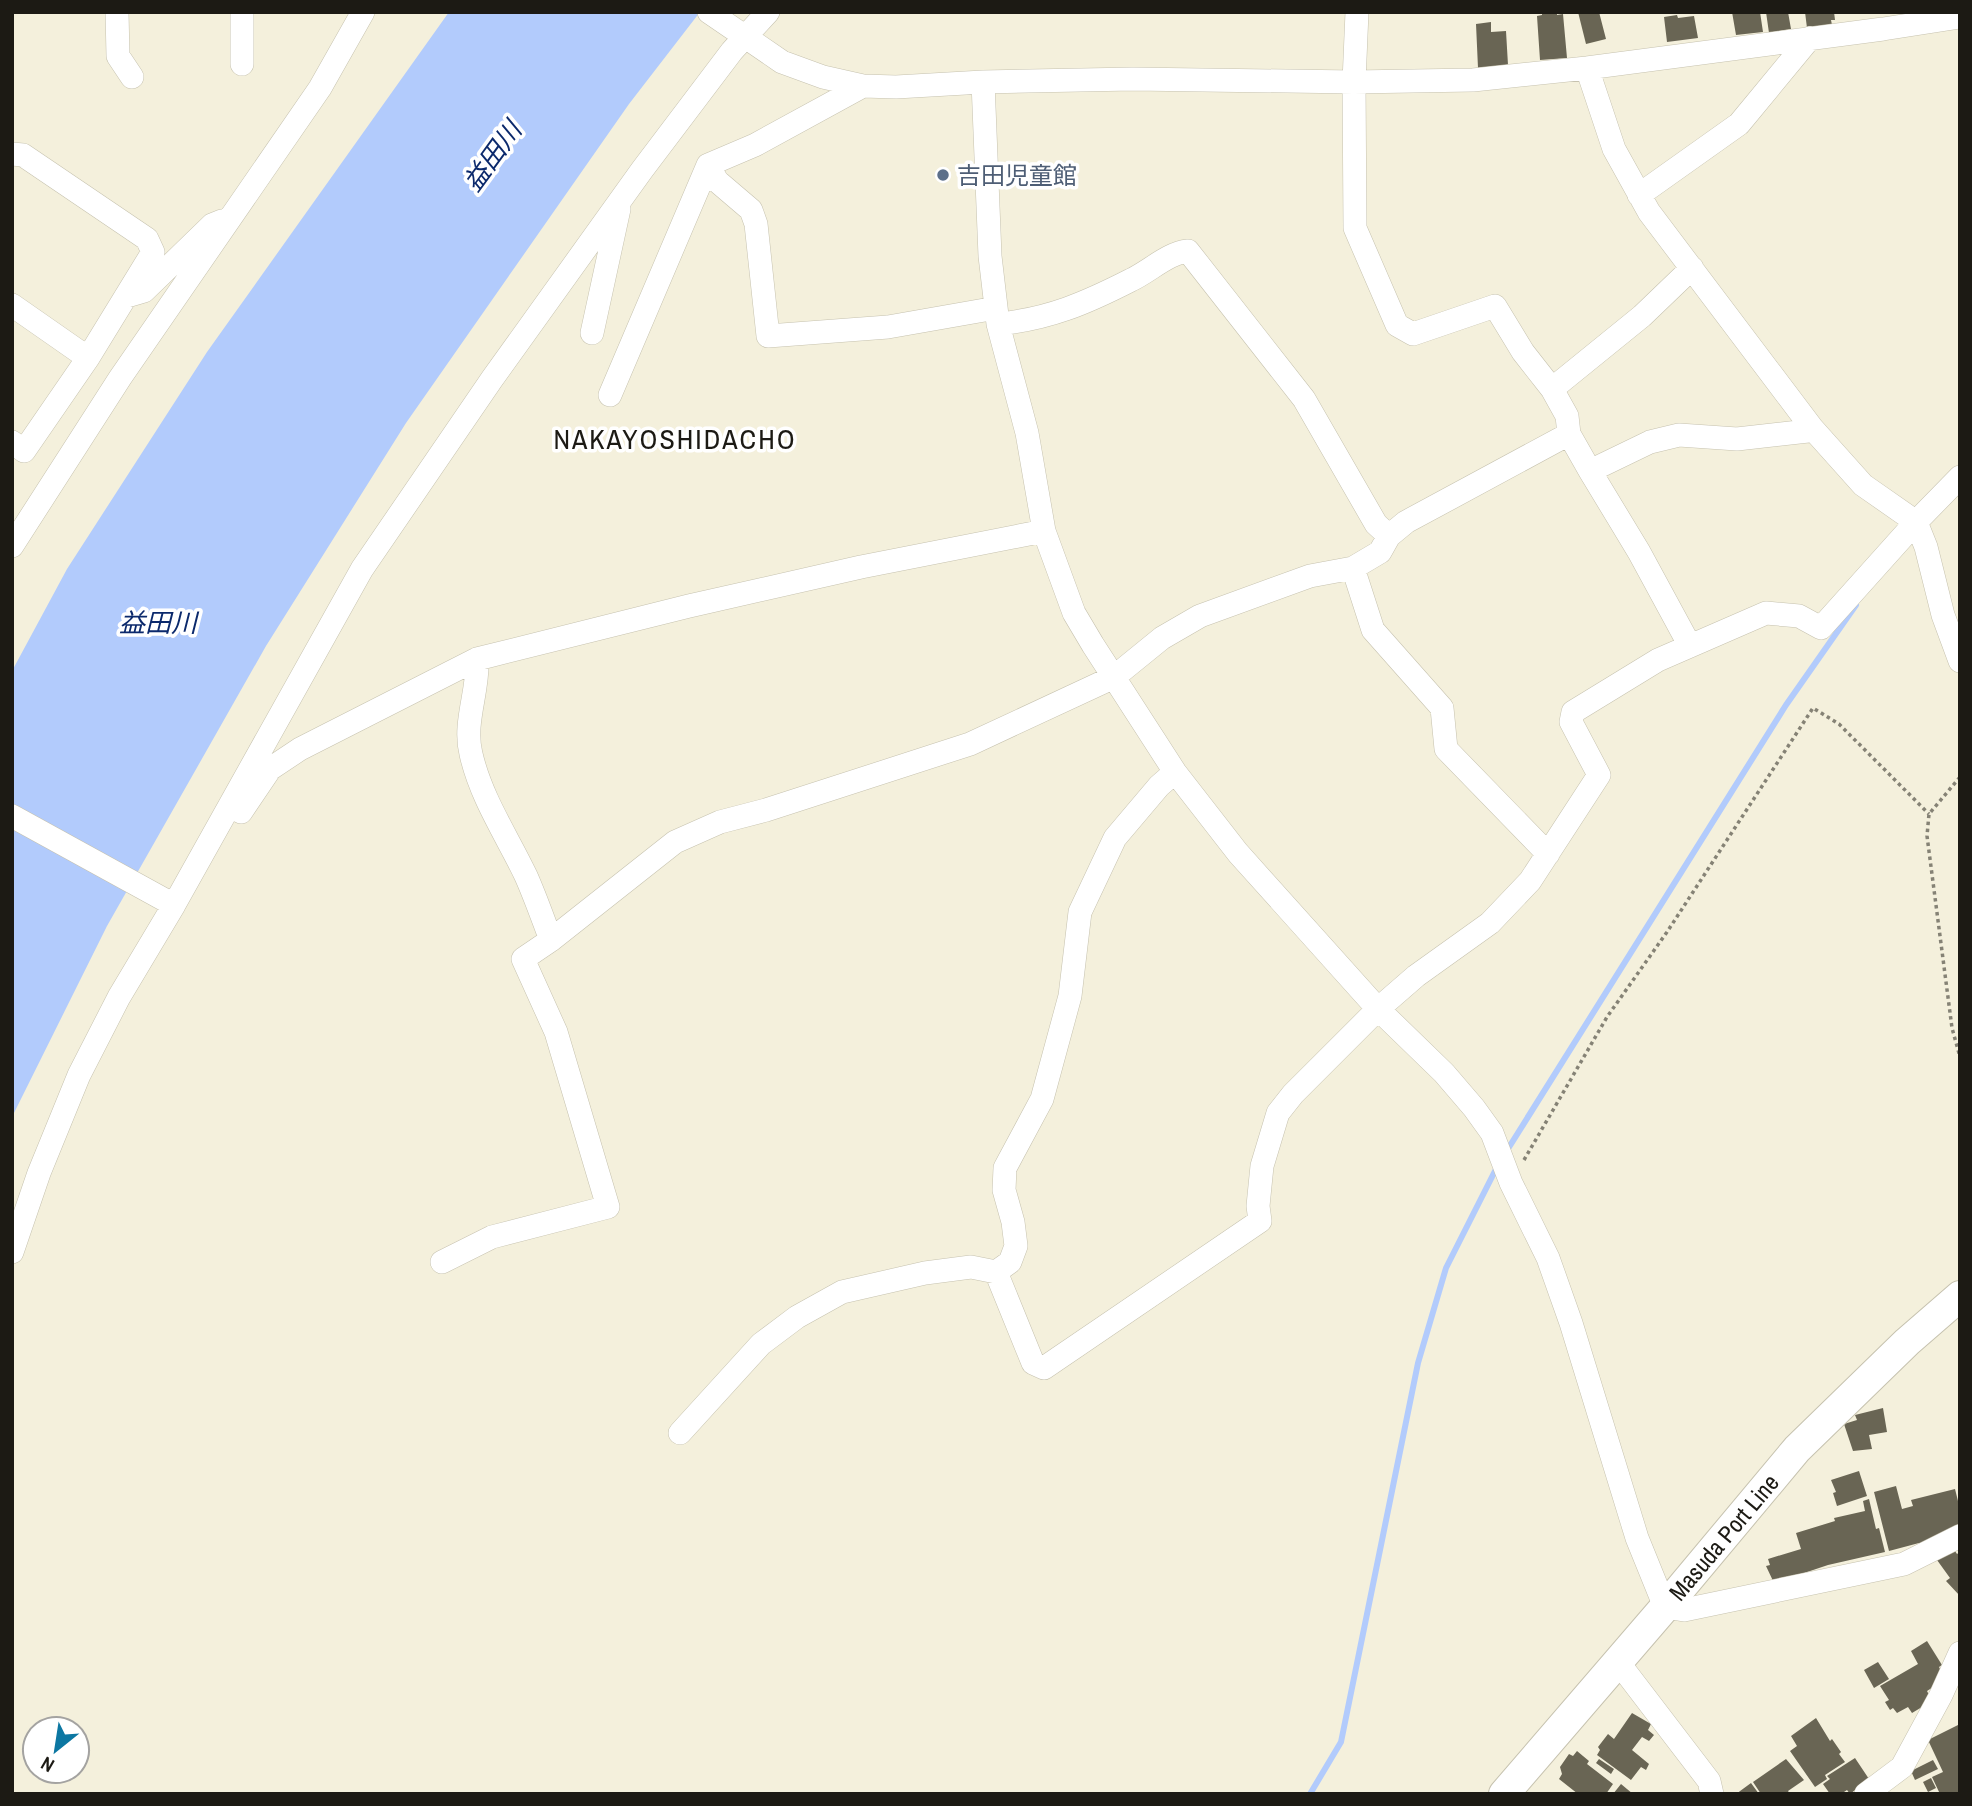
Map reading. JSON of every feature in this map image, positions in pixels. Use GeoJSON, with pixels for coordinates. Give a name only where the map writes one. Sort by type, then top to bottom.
{"type":"FeatureCollection","features":[{"type":"Feature","properties":{"kind":"main road","name":"Masuda Port Line"},"geometry":{"type":"LineString","coordinates":[[1504,1794],[1797,1449],[1907,1342],[1960,1296]]}},
{"type":"Feature","properties":{"kind":"street"},"geometry":{"type":"LineString","coordinates":[[117,12],[118,56],[132,77]]}},
{"type":"Feature","properties":{"kind":"street"},"geometry":{"type":"LineString","coordinates":[[242,12],[242,64]]}},
{"type":"Feature","properties":{"kind":"street"},"geometry":{"type":"LineString","coordinates":[[12,546],[120,378],[320,88],[363,12]]}},
{"type":"Feature","properties":{"kind":"street"},"geometry":{"type":"LineString","coordinates":[[709,12],[782,62],[823,77],[863,86],[896,87],[1133,79],[1354,82],[1473,80],[1587,68],[1810,38],[1860,22],[1960,17]]}},
{"type":"Feature","properties":{"kind":"street"},"geometry":{"type":"LineString","coordinates":[[12,1252],[39,1173],[79,1075],[167,901],[199,859],[362,569],[622,198],[732,51],[738,34],[768,12]]}},
{"type":"Feature","properties":{"kind":"street"},"geometry":{"type":"LineString","coordinates":[[1357,12],[1354,82],[1355,228],[1397,325],[1413,334],[1495,306],[1567,416],[1569,434],[1639,552],[1690,646]]}},
{"type":"Feature","properties":{"kind":"street"},"geometry":{"type":"LineString","coordinates":[[1639,195],[1739,124],[1810,38]]}},
{"type":"Feature","properties":{"kind":"street"},"geometry":{"type":"LineString","coordinates":[[1587,68],[1614,149],[1649,212],[1812,428],[1863,485],[1916,522],[1926,547],[1942,615],[1960,661]]}},
{"type":"Feature","properties":{"kind":"street"},"geometry":{"type":"LineString","coordinates":[[983,82],[988,218],[997,316],[1027,433],[1044,531],[1074,612],[1175,772],[1238,853],[1378,1009],[1444,1073],[1492,1133],[1511,1183],[1548,1258],[1571,1323],[1637,1538],[1665,1607],[1684,1610],[1904,1564],[1960,1535]]}},
{"type":"Feature","properties":{"kind":"street"},"geometry":{"type":"LineString","coordinates":[[610,395],[708,164],[755,145],[863,86]]}},
{"type":"Feature","properties":{"kind":"street"},"geometry":{"type":"LineString","coordinates":[[12,154],[23,155],[147,239],[153,252],[88,358],[16,454]]}},
{"type":"Feature","properties":{"kind":"street"},"geometry":{"type":"LineString","coordinates":[[708,164],[717,181],[751,210],[755,223],[768,337],[997,316],[1031,321],[1060,312],[1119,286],[1178,252],[1188,251],[1304,399],[1376,524],[1389,536]]}},
{"type":"Feature","properties":{"kind":"street"},"geometry":{"type":"LineString","coordinates":[[592,333],[622,198]]}},
{"type":"Feature","properties":{"kind":"street"},"geometry":{"type":"LineString","coordinates":[[127,296],[144,291],[212,225],[233,216]]}},
{"type":"Feature","properties":{"kind":"street"},"geometry":{"type":"LineString","coordinates":[[1552,390],[1642,316],[1692,268]]}},
{"type":"Feature","properties":{"kind":"street"},"geometry":{"type":"LineString","coordinates":[[12,304],[88,358]]}},
{"type":"Feature","properties":{"kind":"street"},"geometry":{"type":"LineString","coordinates":[[1590,471],[1650,442],[1679,435],[1737,439],[1808,431],[1812,428]]}},
{"type":"Feature","properties":{"kind":"street"},"geometry":{"type":"LineString","coordinates":[[442,1262],[492,1237],[608,1207],[556,1032],[523,959],[675,842],[720,822],[766,810],[970,744],[1114,677],[1162,638],[1200,616],[1310,576],[1353,568],[1380,552],[1389,536],[1406,522],[1569,434]]}},
{"type":"Feature","properties":{"kind":"street"},"geometry":{"type":"LineString","coordinates":[[996,1272],[1033,1363],[1044,1368],[1260,1221],[1258,1206],[1262,1166],[1278,1113],[1293,1094],[1378,1009],[1416,976],[1490,923],[1530,881],[1600,775],[1571,722],[1573,712],[1658,660],[1766,613],[1800,616],[1821,628],[1960,477]]}},
{"type":"Feature","properties":{"kind":"street"},"geometry":{"type":"LineString","coordinates":[[199,859],[216,848],[270,769],[300,749],[477,659],[848,570],[1044,531]]}},
{"type":"Feature","properties":{"kind":"street"},"geometry":{"type":"LineString","coordinates":[[1353,568],[1373,630],[1442,708],[1446,749],[1548,854]]}},
{"type":"Feature","properties":{"kind":"street"},"geometry":{"type":"LineString","coordinates":[[477,659],[478,675],[468,735],[471,754],[495,818],[526,876],[551,940]]}},
{"type":"Feature","properties":{"kind":"street"},"geometry":{"type":"LineString","coordinates":[[680,1433],[761,1344],[797,1317],[842,1292],[925,1273],[971,1267],[996,1272],[1010,1262],[1016,1246],[1004,1190],[1005,1168],[1042,1099],[1070,996],[1080,912],[1115,838],[1159,786],[1175,772]]}},
{"type":"Feature","properties":{"kind":"street"},"geometry":{"type":"LineString","coordinates":[[12,816],[167,901]]}},
{"type":"Feature","properties":{"kind":"street"},"geometry":{"type":"LineString","coordinates":[[1867,1794],[1902,1767],[1941,1695],[1960,1653]]}},
{"type":"Feature","properties":{"kind":"street"},"geometry":{"type":"LineString","coordinates":[[1618,1662],[1709,1781],[1712,1794]]}},
{"type":"Feature","properties":{"kind":"path"},"geometry":{"type":"LineString","coordinates":[[1511,1183],[1607,1017],[1667,932],[1813,708],[1839,724],[1929,814]]}},
{"type":"Feature","properties":{"kind":"path"},"geometry":{"type":"LineString","coordinates":[[1960,777],[1929,814],[1927,836],[1952,1028],[1960,1057]]}},
{"type":"Feature","properties":{"kind":"water","name":"益田川"},"geometry":{"type":"Polygon","coordinates":[[[449,12],[700,12],[629,104],[406,423],[266,646],[107,926],[12,1117],[12,671],[67,569],[207,352],[449,12]]]}},
{"type":"Feature","properties":{"kind":"building"},"geometry":{"type":"Polygon","coordinates":[[[1557,12],[1557,15],[1563,14],[1567,58],[1540,60],[1537,16],[1557,12]]]}},
{"type":"Feature","properties":{"kind":"building"},"geometry":{"type":"Polygon","coordinates":[[[1578,12],[1599,12],[1606,39],[1586,44],[1578,12]]]}},
{"type":"Feature","properties":{"kind":"building"},"geometry":{"type":"Polygon","coordinates":[[[1732,12],[1760,12],[1763,32],[1736,35],[1732,12]]]}},
{"type":"Feature","properties":{"kind":"building"},"geometry":{"type":"Polygon","coordinates":[[[1766,12],[1788,12],[1791,29],[1769,33],[1766,12]]]}},
{"type":"Feature","properties":{"kind":"building"},"geometry":{"type":"Polygon","coordinates":[[[1805,12],[1834,12],[1835,20],[1831,20],[1832,25],[1807,28],[1805,12]]]}},
{"type":"Feature","properties":{"kind":"building"},"geometry":{"type":"Polygon","coordinates":[[[1677,15],[1678,18],[1694,16],[1698,38],[1667,42],[1664,17],[1677,15]]]}},
{"type":"Feature","properties":{"kind":"building"},"geometry":{"type":"Polygon","coordinates":[[[1491,22],[1491,32],[1506,31],[1508,65],[1478,68],[1476,24],[1491,22]]]}},
{"type":"Feature","properties":{"kind":"building"},"geometry":{"type":"Polygon","coordinates":[[[1883,1408],[1887,1432],[1869,1435],[1872,1449],[1853,1451],[1844,1424],[1857,1420],[1855,1415],[1883,1408]]]}},
{"type":"Feature","properties":{"kind":"building"},"geometry":{"type":"Polygon","coordinates":[[[1859,1471],[1867,1496],[1837,1506],[1833,1493],[1836,1492],[1831,1480],[1859,1471]]]}},
{"type":"Feature","properties":{"kind":"building"},"geometry":{"type":"Polygon","coordinates":[[[1896,1486],[1902,1509],[1913,1506],[1911,1500],[1955,1489],[1960,1509],[1960,1529],[1920,1548],[1919,1543],[1889,1551],[1874,1492],[1896,1486]]]}},
{"type":"Feature","properties":{"kind":"building"},"geometry":{"type":"Polygon","coordinates":[[[1869,1499],[1885,1552],[1828,1565],[1774,1583],[1766,1566],[1770,1565],[1768,1559],[1801,1549],[1796,1533],[1835,1521],[1834,1518],[1865,1511],[1863,1501],[1869,1499]]]}},
{"type":"Feature","properties":{"kind":"building"},"geometry":{"type":"Polygon","coordinates":[[[1953,1548],[1957,1554],[1960,1552],[1960,1596],[1946,1581],[1950,1578],[1937,1560],[1953,1548]]]}},
{"type":"Feature","properties":{"kind":"building"},"geometry":{"type":"Polygon","coordinates":[[[1927,1641],[1942,1665],[1939,1667],[1942,1673],[1941,1682],[1927,1691],[1932,1701],[1912,1713],[1908,1707],[1897,1713],[1893,1708],[1890,1710],[1885,1702],[1889,1700],[1880,1686],[1918,1664],[1911,1651],[1927,1641]]]}},
{"type":"Feature","properties":{"kind":"building"},"geometry":{"type":"Polygon","coordinates":[[[1878,1662],[1889,1679],[1874,1688],[1864,1670],[1878,1662]]]}},
{"type":"Feature","properties":{"kind":"building"},"geometry":{"type":"Polygon","coordinates":[[[1632,1713],[1651,1724],[1648,1730],[1654,1735],[1649,1741],[1642,1737],[1632,1750],[1649,1764],[1646,1770],[1641,1767],[1631,1780],[1597,1755],[1600,1750],[1598,1747],[1608,1734],[1614,1739],[1632,1713]]]}},
{"type":"Feature","properties":{"kind":"building"},"geometry":{"type":"Polygon","coordinates":[[[1816,1718],[1830,1741],[1832,1739],[1841,1752],[1839,1754],[1845,1762],[1825,1775],[1827,1779],[1815,1787],[1790,1751],[1797,1746],[1791,1736],[1816,1718]]]}},
{"type":"Feature","properties":{"kind":"building"},"geometry":{"type":"Polygon","coordinates":[[[1960,1724],[1960,1794],[1940,1794],[1932,1777],[1943,1772],[1928,1740],[1960,1724]]]}},
{"type":"Feature","properties":{"kind":"building"},"geometry":{"type":"Polygon","coordinates":[[[1577,1751],[1589,1761],[1587,1764],[1613,1784],[1606,1794],[1578,1794],[1559,1779],[1562,1774],[1560,1767],[1569,1754],[1573,1756],[1577,1751]]]}},
{"type":"Feature","properties":{"kind":"building"},"geometry":{"type":"Polygon","coordinates":[[[1855,1758],[1869,1779],[1850,1794],[1847,1790],[1841,1794],[1830,1794],[1823,1784],[1830,1779],[1827,1776],[1855,1758]]]}},
{"type":"Feature","properties":{"kind":"building"},"geometry":{"type":"Polygon","coordinates":[[[1599,1759],[1614,1769],[1611,1774],[1596,1763],[1599,1759]]]}},
{"type":"Feature","properties":{"kind":"building"},"geometry":{"type":"Polygon","coordinates":[[[1786,1759],[1804,1780],[1788,1791],[1790,1794],[1761,1794],[1753,1782],[1786,1759]]]}},
{"type":"Feature","properties":{"kind":"building"},"geometry":{"type":"Polygon","coordinates":[[[1933,1760],[1938,1769],[1915,1780],[1911,1771],[1933,1760]]]}},
{"type":"Feature","properties":{"kind":"building"},"geometry":{"type":"Polygon","coordinates":[[[1931,1778],[1936,1788],[1928,1792],[1923,1782],[1931,1778]]]}},
{"type":"Feature","properties":{"kind":"building"},"geometry":{"type":"Polygon","coordinates":[[[1751,1783],[1759,1794],[1736,1794],[1751,1783]]]}},
{"type":"Feature","properties":{"kind":"building"},"geometry":{"type":"Polygon","coordinates":[[[1621,1784],[1633,1794],[1613,1794],[1621,1784]]]}},
{"type":"Feature","properties":{"kind":"waterway"},"geometry":{"type":"LineString","coordinates":[[1506,1152],[1786,705],[1856,605]]}},
{"type":"Feature","properties":{"kind":"waterway"},"geometry":{"type":"LineString","coordinates":[[1310,1794],[1341,1742],[1418,1363],[1446,1268],[1498,1165]]}},
{"type":"Feature","properties":{"kind":"place","name":"吉田児童館"},"geometry":{"type":"Point","coordinates":[943,175]}},
{"type":"Feature","properties":{"kind":"district","name":"NAKAYOSHIDACHO"},"geometry":{"type":"Point","coordinates":[675,439]}}]}
